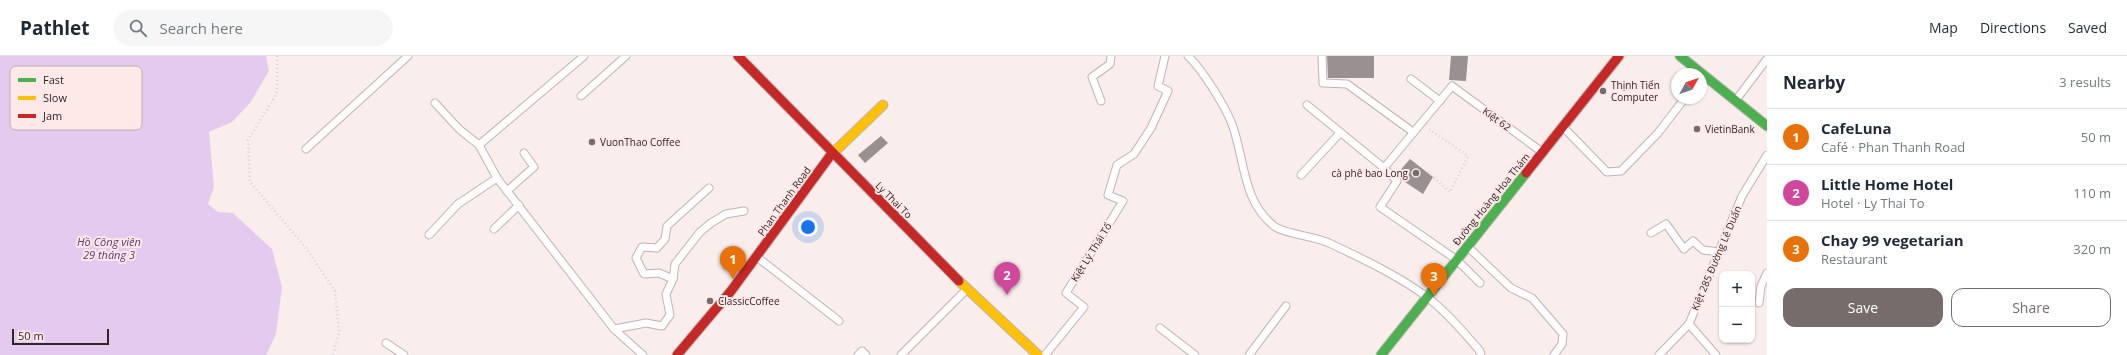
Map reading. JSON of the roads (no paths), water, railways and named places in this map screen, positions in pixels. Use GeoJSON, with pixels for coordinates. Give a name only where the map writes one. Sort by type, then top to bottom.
{"type":"FeatureCollection","features":[{"type":"Feature","properties":{"kind":"street","name":"Ly Thai To"},"geometry":{"type":"LineString","coordinates":[[738,56],[832,154],[968,289],[1038,355]]}},
{"type":"Feature","properties":{"kind":"street","name":"Đường Hoàng Hoa Thám"},"geometry":{"type":"LineString","coordinates":[[1380,355],[1619,56]]}},
{"type":"Feature","properties":{"kind":"street"},"geometry":{"type":"LineString","coordinates":[[1680,56],[1693,68]]}},
{"type":"Feature","properties":{"kind":"street"},"geometry":{"type":"LineString","coordinates":[[1707,80],[1736,100],[1767,126]]}},
{"type":"Feature","properties":{"kind":"street","name":"Phan Thanh Road"},"geometry":{"type":"LineString","coordinates":[[677,355],[757,257],[832,154],[883,105]]}},
{"type":"Feature","properties":{"kind":"lane"},"geometry":{"type":"LineString","coordinates":[[306,149],[408,56]]}},
{"type":"Feature","properties":{"kind":"lane"},"geometry":{"type":"LineString","coordinates":[[479,145],[584,56]]}},
{"type":"Feature","properties":{"kind":"lane"},"geometry":{"type":"LineString","coordinates":[[581,96],[626,56]]}},
{"type":"Feature","properties":{"kind":"lane"},"geometry":{"type":"LineString","coordinates":[[1101,101],[1092,77],[1110,64],[1111,56]]}},
{"type":"Feature","properties":{"kind":"lane","name":"Kiệt Lý Thái Tổ"},"geometry":{"type":"LineString","coordinates":[[1045,355],[1084,307],[1066,293],[1123,201],[1108,195],[1117,165],[1134,154],[1151,128],[1168,91],[1158,86],[1165,56]]}},
{"type":"Feature","properties":{"kind":"lane"},"geometry":{"type":"LineString","coordinates":[[1188,56],[1219,100],[1232,123],[1241,156],[1244,178],[1256,207],[1275,227],[1327,242],[1391,275],[1427,297],[1461,329],[1480,351],[1481,355]]}},
{"type":"Feature","properties":{"kind":"lane"},"geometry":{"type":"LineString","coordinates":[[1322,56],[1323,83],[1347,84],[1413,132]]}},
{"type":"Feature","properties":{"kind":"lane"},"geometry":{"type":"LineString","coordinates":[[1736,100],[1767,59]]}},
{"type":"Feature","properties":{"kind":"lane"},"geometry":{"type":"LineString","coordinates":[[1384,168],[1440,101],[1411,79]]}},
{"type":"Feature","properties":{"kind":"lane","name":"Kiệt 62"},"geometry":{"type":"LineString","coordinates":[[1440,101],[1452,86],[1542,152]]}},
{"type":"Feature","properties":{"kind":"lane"},"geometry":{"type":"LineString","coordinates":[[435,103],[459,129],[479,145],[497,178],[614,329],[643,355]]}},
{"type":"Feature","properties":{"kind":"lane"},"geometry":{"type":"LineString","coordinates":[[1562,127],[1607,172],[1621,171],[1658,133],[1680,104]]}},
{"type":"Feature","properties":{"kind":"lane"},"geometry":{"type":"LineString","coordinates":[[1307,105],[1384,168],[1397,181],[1380,207],[1457,260],[1480,284]]}},
{"type":"Feature","properties":{"kind":"lane"},"geometry":{"type":"LineString","coordinates":[[1301,175],[1340,133]]}},
{"type":"Feature","properties":{"kind":"lane"},"geometry":{"type":"LineString","coordinates":[[508,191],[534,167],[524,153]]}},
{"type":"Feature","properties":{"kind":"lane","name":"Kiệt 285 Đường Lê Duẩn"},"geometry":{"type":"LineString","coordinates":[[1659,355],[1689,324],[1742,196],[1767,155]]}},
{"type":"Feature","properties":{"kind":"lane"},"geometry":{"type":"LineString","coordinates":[[429,235],[458,204],[497,178]]}},
{"type":"Feature","properties":{"kind":"lane"},"geometry":{"type":"LineString","coordinates":[[673,279],[659,273],[644,274],[636,258],[642,247],[657,248],[665,239],[667,226],[709,188]]}},
{"type":"Feature","properties":{"kind":"lane"},"geometry":{"type":"LineString","coordinates":[[494,229],[519,205]]}},
{"type":"Feature","properties":{"kind":"lane"},"geometry":{"type":"LineString","coordinates":[[614,329],[646,322],[662,326],[670,315],[666,294],[673,279],[675,264],[700,232],[711,223],[726,214],[744,211]]}},
{"type":"Feature","properties":{"kind":"lane"},"geometry":{"type":"LineString","coordinates":[[1650,233],[1666,224],[1684,249],[1693,241],[1703,250],[1719,252]]}},
{"type":"Feature","properties":{"kind":"lane"},"geometry":{"type":"LineString","coordinates":[[1467,246],[1511,288],[1532,298],[1563,334],[1562,344],[1554,355]]}},
{"type":"Feature","properties":{"kind":"lane"},"geometry":{"type":"LineString","coordinates":[[757,257],[839,321]]}},
{"type":"Feature","properties":{"kind":"lane"},"geometry":{"type":"LineString","coordinates":[[1759,303],[1761,286],[1767,273]]}},
{"type":"Feature","properties":{"kind":"lane"},"geometry":{"type":"LineString","coordinates":[[901,355],[968,289]]}},
{"type":"Feature","properties":{"kind":"lane"},"geometry":{"type":"LineString","coordinates":[[1249,355],[1286,306]]}},
{"type":"Feature","properties":{"kind":"lane"},"geometry":{"type":"LineString","coordinates":[[1689,324],[1716,355]]}},
{"type":"Feature","properties":{"kind":"lane"},"geometry":{"type":"LineString","coordinates":[[1160,328],[1195,355]]}},
{"type":"Feature","properties":{"kind":"lane"},"geometry":{"type":"LineString","coordinates":[[386,343],[404,355]]}},
{"type":"Feature","properties":{"kind":"lane"},"geometry":{"type":"LineString","coordinates":[[858,355],[862,351],[866,355]]}},
{"type":"Feature","properties":{"kind":"water","name":"Hồ Công viên 29 tháng 3"},"geometry":{"type":"Polygon","coordinates":[[[0,56],[266,56],[269,71],[250,103],[232,122],[209,132],[214,187],[208,204],[218,212],[233,213],[272,249],[282,287],[276,334],[266,355],[0,355],[0,56]]]}},
{"type":"Feature","properties":{"kind":"place","name":"Thịnh Tiến Computer"},"geometry":{"type":"Point","coordinates":[1603,91]}},
{"type":"Feature","properties":{"kind":"place","name":"VietinBank"},"geometry":{"type":"Point","coordinates":[1697,129]}},
{"type":"Feature","properties":{"kind":"place","name":"VuonThao Coffee"},"geometry":{"type":"Point","coordinates":[592,142]}},
{"type":"Feature","properties":{"kind":"place","name":"cà phê bao Long"},"geometry":{"type":"Point","coordinates":[1416,173]}},
{"type":"Feature","properties":{"kind":"place","name":"CafeLuna"},"geometry":{"type":"Point","coordinates":[733,279]}},
{"type":"Feature","properties":{"kind":"place","name":"Little Home Hotel"},"geometry":{"type":"Point","coordinates":[1007,295]}},
{"type":"Feature","properties":{"kind":"place","name":"Chay 99 vegetarian"},"geometry":{"type":"Point","coordinates":[1434,296]}},
{"type":"Feature","properties":{"kind":"place","name":"ClassicCoffee"},"geometry":{"type":"Point","coordinates":[710,301]}}]}
